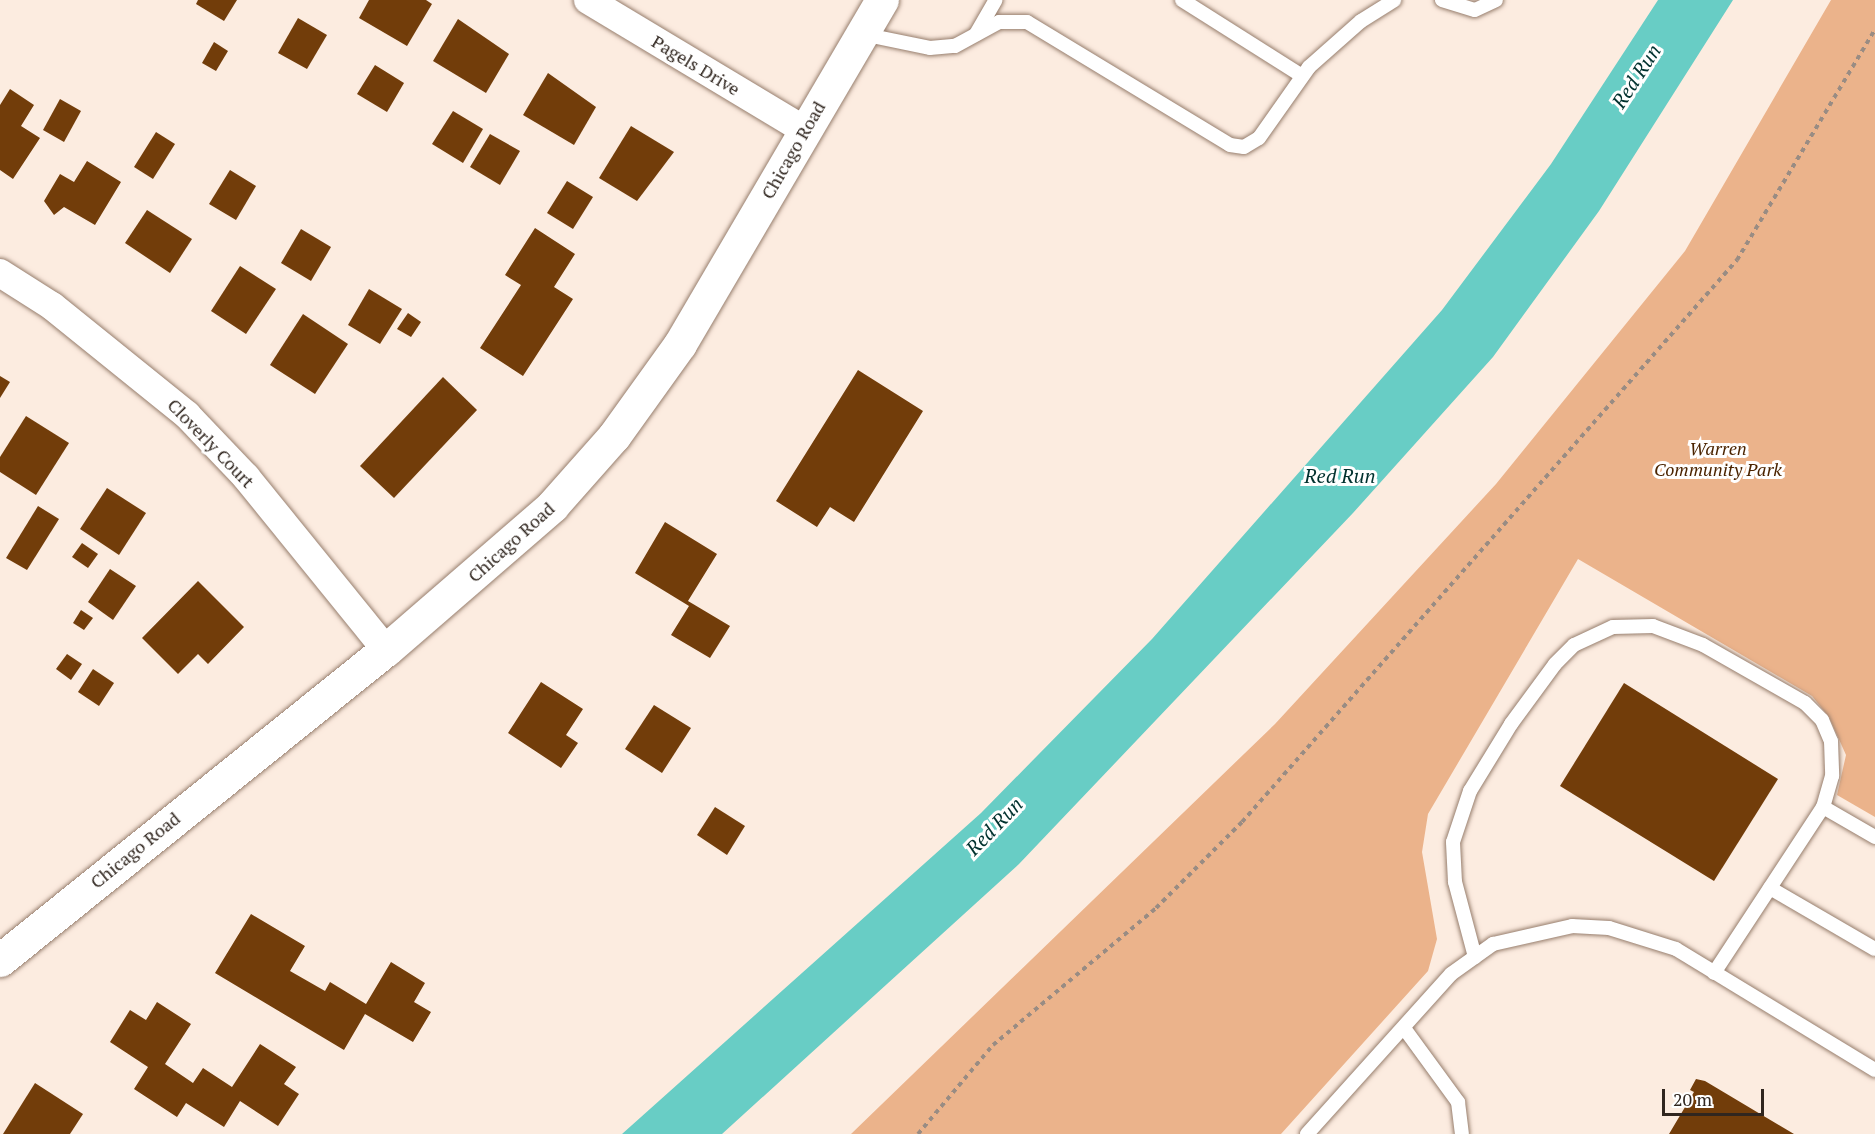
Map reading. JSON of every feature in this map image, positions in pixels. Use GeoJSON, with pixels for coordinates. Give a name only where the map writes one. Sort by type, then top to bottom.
{"type":"FeatureCollection","features":[{"type":"Feature","properties":{"kind":"street","name":"Pagels Drive"},"geometry":{"type":"LineString","coordinates":[[588,0],[804,130]]}},
{"type":"Feature","properties":{"kind":"street","name":"Chicago Road"},"geometry":{"type":"LineString","coordinates":[[0,960],[386,650],[535,522],[614,436],[680,344],[882,0]]}},
{"type":"Feature","properties":{"kind":"street","name":"Cloverly Court"},"geometry":{"type":"LineString","coordinates":[[0,273],[52,306],[187,415],[246,477],[386,650]]}},
{"type":"Feature","properties":{"kind":"lane"},"geometry":{"type":"LineString","coordinates":[[976,33],[996,0]]}},
{"type":"Feature","properties":{"kind":"lane"},"geometry":{"type":"LineString","coordinates":[[1182,0],[1302,76]]}},
{"type":"Feature","properties":{"kind":"lane"},"geometry":{"type":"LineString","coordinates":[[862,34],[930,48],[955,46],[999,22],[1027,22],[1230,145],[1244,147],[1258,138],[1302,76],[1361,21],[1394,0]]}},
{"type":"Feature","properties":{"kind":"lane"},"geometry":{"type":"LineString","coordinates":[[1442,0],[1475,10],[1496,0]]}},
{"type":"Feature","properties":{"kind":"lane"},"geometry":{"type":"LineString","coordinates":[[1475,957],[1455,882],[1453,842],[1470,791],[1511,724],[1555,664],[1574,645],[1613,627],[1653,626],[1703,645],[1805,703],[1822,720],[1831,741],[1832,776],[1823,807],[1714,973]]}},
{"type":"Feature","properties":{"kind":"lane"},"geometry":{"type":"LineString","coordinates":[[1823,807],[1875,837]]}},
{"type":"Feature","properties":{"kind":"lane"},"geometry":{"type":"LineString","coordinates":[[1770,888],[1875,950]]}},
{"type":"Feature","properties":{"kind":"lane"},"geometry":{"type":"LineString","coordinates":[[1307,1134],[1451,974],[1493,944],[1572,926],[1639,936],[1676,950],[1875,1070]]}},
{"type":"Feature","properties":{"kind":"lane"},"geometry":{"type":"LineString","coordinates":[[1404,1028],[1458,1102],[1462,1134]]}},
{"type":"Feature","properties":{"kind":"path"},"geometry":{"type":"LineString","coordinates":[[918,1134],[993,1045],[1156,908],[1242,822],[1729,269],[1766,217],[1875,29]]}},
{"type":"Feature","properties":{"kind":"green space","name":"Warren Community Park"},"geometry":{"type":"Polygon","coordinates":[[[1831,0],[1875,0],[1875,817],[1837,795],[1846,755],[1829,717],[1812,696],[1578,559],[1428,814],[1422,852],[1437,939],[1428,971],[1281,1134],[851,1134],[1275,724],[1496,484],[1685,251],[1831,0]]]}},
{"type":"Feature","properties":{"kind":"water","name":"Red Run"},"geometry":{"type":"Polygon","coordinates":[[[1658,0],[1733,0],[1599,211],[1493,357],[1353,513],[1019,864],[722,1134],[622,1134],[981,813],[1152,639],[1442,310],[1551,164],[1658,0]]]}},
{"type":"Feature","properties":{"kind":"building"},"geometry":{"type":"Polygon","coordinates":[[[198,0],[237,0],[224,21],[196,4],[198,0]]]}},
{"type":"Feature","properties":{"kind":"building"},"geometry":{"type":"Polygon","coordinates":[[[369,0],[426,0],[432,4],[407,46],[359,18],[369,0]]]}},
{"type":"Feature","properties":{"kind":"building"},"geometry":{"type":"Polygon","coordinates":[[[298,18],[327,35],[307,69],[278,53],[298,18]]]}},
{"type":"Feature","properties":{"kind":"building"},"geometry":{"type":"Polygon","coordinates":[[[458,19],[509,54],[486,93],[433,61],[458,19]]]}},
{"type":"Feature","properties":{"kind":"building"},"geometry":{"type":"Polygon","coordinates":[[[214,42],[228,51],[216,71],[202,63],[214,42]]]}},
{"type":"Feature","properties":{"kind":"building"},"geometry":{"type":"Polygon","coordinates":[[[375,65],[404,83],[387,112],[357,94],[375,65]]]}},
{"type":"Feature","properties":{"kind":"building"},"geometry":{"type":"Polygon","coordinates":[[[548,73],[596,107],[574,145],[523,115],[548,73]]]}},
{"type":"Feature","properties":{"kind":"building"},"geometry":{"type":"Polygon","coordinates":[[[10,89],[34,105],[21,126],[40,138],[13,179],[0,170],[0,105],[10,89]]]}},
{"type":"Feature","properties":{"kind":"building"},"geometry":{"type":"Polygon","coordinates":[[[60,99],[81,111],[64,142],[43,130],[60,99]]]}},
{"type":"Feature","properties":{"kind":"building"},"geometry":{"type":"Polygon","coordinates":[[[453,111],[483,129],[463,163],[432,144],[453,111]]]}},
{"type":"Feature","properties":{"kind":"building"},"geometry":{"type":"Polygon","coordinates":[[[631,126],[674,152],[637,201],[599,178],[631,126]]]}},
{"type":"Feature","properties":{"kind":"building"},"geometry":{"type":"Polygon","coordinates":[[[156,132],[175,144],[153,179],[134,167],[156,132]]]}},
{"type":"Feature","properties":{"kind":"building"},"geometry":{"type":"Polygon","coordinates":[[[490,134],[520,151],[500,185],[470,167],[490,134]]]}},
{"type":"Feature","properties":{"kind":"building"},"geometry":{"type":"Polygon","coordinates":[[[87,161],[121,182],[95,225],[64,207],[54,215],[44,201],[60,174],[74,182],[87,161]]]}},
{"type":"Feature","properties":{"kind":"building"},"geometry":{"type":"Polygon","coordinates":[[[230,170],[256,186],[236,220],[209,204],[230,170]]]}},
{"type":"Feature","properties":{"kind":"building"},"geometry":{"type":"Polygon","coordinates":[[[567,181],[593,197],[573,229],[547,213],[567,181]]]}},
{"type":"Feature","properties":{"kind":"building"},"geometry":{"type":"Polygon","coordinates":[[[147,210],[192,239],[170,273],[125,243],[147,210]]]}},
{"type":"Feature","properties":{"kind":"building"},"geometry":{"type":"Polygon","coordinates":[[[535,228],[575,254],[554,287],[573,299],[523,376],[480,348],[521,285],[505,275],[535,228]]]}},
{"type":"Feature","properties":{"kind":"building"},"geometry":{"type":"Polygon","coordinates":[[[301,229],[331,247],[311,281],[281,263],[301,229]]]}},
{"type":"Feature","properties":{"kind":"building"},"geometry":{"type":"Polygon","coordinates":[[[240,266],[276,289],[246,334],[211,311],[240,266]]]}},
{"type":"Feature","properties":{"kind":"building"},"geometry":{"type":"Polygon","coordinates":[[[369,289],[402,309],[380,344],[348,325],[369,289]]]}},
{"type":"Feature","properties":{"kind":"building"},"geometry":{"type":"Polygon","coordinates":[[[408,313],[421,322],[411,337],[397,329],[408,313]]]}},
{"type":"Feature","properties":{"kind":"building"},"geometry":{"type":"Polygon","coordinates":[[[303,314],[348,344],[315,394],[270,365],[303,314]]]}},
{"type":"Feature","properties":{"kind":"building"},"geometry":{"type":"Polygon","coordinates":[[[858,370],[923,411],[854,522],[830,507],[817,527],[776,501],[858,370]]]}},
{"type":"Feature","properties":{"kind":"building"},"geometry":{"type":"Polygon","coordinates":[[[0,376],[10,382],[0,398],[0,376]]]}},
{"type":"Feature","properties":{"kind":"building"},"geometry":{"type":"Polygon","coordinates":[[[443,377],[477,410],[394,498],[360,466],[443,377]]]}},
{"type":"Feature","properties":{"kind":"building"},"geometry":{"type":"Polygon","coordinates":[[[26,416],[69,443],[36,495],[0,472],[0,457],[26,416]]]}},
{"type":"Feature","properties":{"kind":"building"},"geometry":{"type":"Polygon","coordinates":[[[107,488],[146,513],[119,555],[80,529],[107,488]]]}},
{"type":"Feature","properties":{"kind":"building"},"geometry":{"type":"Polygon","coordinates":[[[38,506],[59,519],[27,570],[6,558],[38,506]]]}},
{"type":"Feature","properties":{"kind":"building"},"geometry":{"type":"Polygon","coordinates":[[[665,522],[717,554],[688,601],[730,626],[710,658],[671,635],[689,606],[635,573],[665,522]]]}},
{"type":"Feature","properties":{"kind":"building"},"geometry":{"type":"Polygon","coordinates":[[[82,543],[98,554],[88,568],[72,557],[82,543]]]}},
{"type":"Feature","properties":{"kind":"building"},"geometry":{"type":"Polygon","coordinates":[[[110,569],[136,586],[113,620],[88,602],[110,569]]]}},
{"type":"Feature","properties":{"kind":"building"},"geometry":{"type":"Polygon","coordinates":[[[198,581],[244,627],[208,664],[198,654],[178,674],[142,638],[198,581]]]}},
{"type":"Feature","properties":{"kind":"building"},"geometry":{"type":"Polygon","coordinates":[[[81,610],[93,618],[84,630],[73,623],[81,610]]]}},
{"type":"Feature","properties":{"kind":"building"},"geometry":{"type":"Polygon","coordinates":[[[67,654],[82,664],[71,680],[56,669],[67,654]]]}},
{"type":"Feature","properties":{"kind":"building"},"geometry":{"type":"Polygon","coordinates":[[[93,669],[114,683],[99,706],[78,692],[93,669]]]}},
{"type":"Feature","properties":{"kind":"building"},"geometry":{"type":"Polygon","coordinates":[[[541,682],[583,709],[566,735],[578,743],[561,768],[508,733],[541,682]]]}},
{"type":"Feature","properties":{"kind":"building"},"geometry":{"type":"Polygon","coordinates":[[[1624,683],[1778,779],[1714,881],[1560,786],[1624,683]]]}},
{"type":"Feature","properties":{"kind":"building"},"geometry":{"type":"Polygon","coordinates":[[[654,705],[691,728],[662,773],[625,749],[654,705]]]}},
{"type":"Feature","properties":{"kind":"building"},"geometry":{"type":"Polygon","coordinates":[[[715,807],[745,826],[727,855],[697,835],[715,807]]]}},
{"type":"Feature","properties":{"kind":"building"},"geometry":{"type":"Polygon","coordinates":[[[251,914],[305,946],[290,971],[325,991],[330,982],[366,1004],[391,962],[425,983],[414,1002],[431,1012],[413,1042],[365,1014],[344,1050],[215,973],[251,914]]]}},
{"type":"Feature","properties":{"kind":"building"},"geometry":{"type":"Polygon","coordinates":[[[157,1002],[191,1024],[165,1064],[193,1083],[203,1068],[232,1087],[260,1044],[296,1067],[284,1084],[299,1094],[278,1126],[240,1101],[224,1127],[186,1103],[177,1117],[134,1089],[148,1067],[110,1042],[130,1010],[146,1020],[157,1002]]]}},
{"type":"Feature","properties":{"kind":"building"},"geometry":{"type":"Polygon","coordinates":[[[1696,1079],[1705,1081],[1794,1134],[1669,1134],[1694,1092],[1690,1090],[1696,1079]]]}},
{"type":"Feature","properties":{"kind":"building"},"geometry":{"type":"Polygon","coordinates":[[[35,1083],[83,1114],[70,1134],[3,1134],[35,1083]]]}}]}
